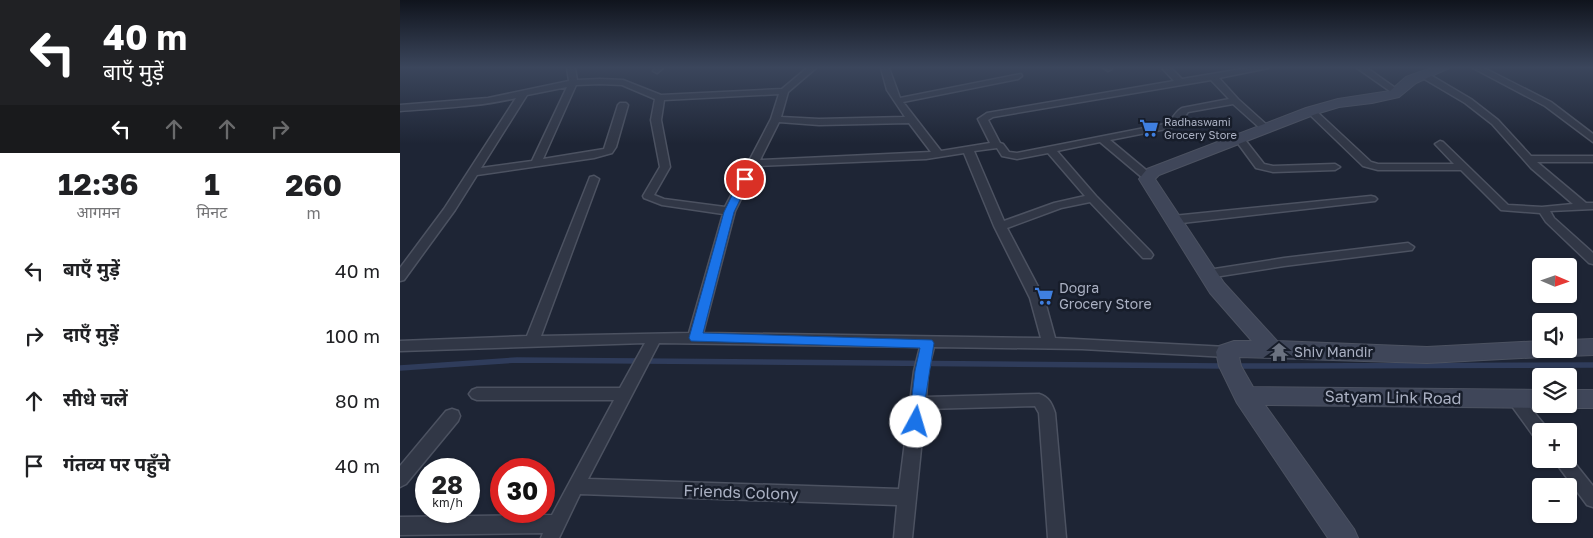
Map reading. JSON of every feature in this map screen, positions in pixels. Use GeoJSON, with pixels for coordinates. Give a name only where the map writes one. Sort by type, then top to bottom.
{"type":"FeatureCollection","features":[{"type":"Feature","properties":{"kind":"main road"},"geometry":{"type":"LineString","coordinates":[[1242,390],[1344,538]]}},
{"type":"Feature","properties":{"kind":"main road"},"geometry":{"type":"LineString","coordinates":[[1577,399],[1593,399]]}},
{"type":"Feature","properties":{"kind":"street"},"geometry":{"type":"LineString","coordinates":[[401,109],[488,101],[524,93]]}},
{"type":"Feature","properties":{"kind":"street"},"geometry":{"type":"LineString","coordinates":[[400,277],[474,172],[524,93]]}},
{"type":"Feature","properties":{"kind":"street"},"geometry":{"type":"LineString","coordinates":[[536,163],[568,93]]}},
{"type":"Feature","properties":{"kind":"street"},"geometry":{"type":"LineString","coordinates":[[648,93],[660,98],[747,93]]}},
{"type":"Feature","properties":{"kind":"street"},"geometry":{"type":"LineString","coordinates":[[695,338],[729,212],[776,119],[783,93]]}},
{"type":"Feature","properties":{"kind":"street"},"geometry":{"type":"LineString","coordinates":[[893,93],[938,154]]}},
{"type":"Feature","properties":{"kind":"street"},"geometry":{"type":"LineString","coordinates":[[897,101],[935,93]]}},
{"type":"Feature","properties":{"kind":"street"},"geometry":{"type":"LineString","coordinates":[[1121,93],[990,115],[983,120],[996,145],[1010,155],[1050,150],[1168,126],[1175,123],[1181,112],[1185,110],[1236,101]]}},
{"type":"Feature","properties":{"kind":"street"},"geometry":{"type":"LineString","coordinates":[[1228,93],[1265,128]]}},
{"type":"Feature","properties":{"kind":"street"},"geometry":{"type":"LineString","coordinates":[[1148,177],[1154,172],[1310,111],[1338,103],[1372,100],[1394,93]]}},
{"type":"Feature","properties":{"kind":"street"},"geometry":{"type":"LineString","coordinates":[[1455,93],[1484,113],[1504,131],[1528,159],[1588,206]]}},
{"type":"Feature","properties":{"kind":"street"},"geometry":{"type":"LineString","coordinates":[[1527,93],[1548,104],[1593,139]]}},
{"type":"Feature","properties":{"kind":"street"},"geometry":{"type":"LineString","coordinates":[[660,98],[656,120],[665,167],[648,196],[662,202],[729,212]]}},
{"type":"Feature","properties":{"kind":"street"},"geometry":{"type":"LineString","coordinates":[[474,172],[594,155],[608,150],[611,147],[623,105]]}},
{"type":"Feature","properties":{"kind":"street"},"geometry":{"type":"LineString","coordinates":[[1310,111],[1367,164],[1378,167],[1464,167]]}},
{"type":"Feature","properties":{"kind":"street"},"geometry":{"type":"LineString","coordinates":[[776,119],[819,122],[911,120]]}},
{"type":"Feature","properties":{"kind":"street"},"geometry":{"type":"LineString","coordinates":[[1239,138],[1260,166],[1273,168],[1336,167]]}},
{"type":"Feature","properties":{"kind":"street"},"geometry":{"type":"LineString","coordinates":[[1102,139],[1148,177]]}},
{"type":"Feature","properties":{"kind":"street"},"geometry":{"type":"LineString","coordinates":[[1440,144],[1505,208],[1544,210],[1548,208],[1588,206]]}},
{"type":"Feature","properties":{"kind":"street"},"geometry":{"type":"LineString","coordinates":[[754,163],[938,154],[996,145]]}},
{"type":"Feature","properties":{"kind":"street"},"geometry":{"type":"LineString","coordinates":[[968,150],[1000,226],[1037,298],[1050,344]]}},
{"type":"Feature","properties":{"kind":"street"},"geometry":{"type":"LineString","coordinates":[[1050,150],[1092,198],[1147,255]]}},
{"type":"Feature","properties":{"kind":"street"},"geometry":{"type":"LineString","coordinates":[[1528,159],[1593,159]]}},
{"type":"Feature","properties":{"kind":"street"},"geometry":{"type":"LineString","coordinates":[[1148,177],[1148,183],[1218,288],[1272,350]]}},
{"type":"Feature","properties":{"kind":"street"},"geometry":{"type":"LineString","coordinates":[[532,341],[594,179]]}},
{"type":"Feature","properties":{"kind":"street"},"geometry":{"type":"LineString","coordinates":[[1000,226],[1058,205],[1092,198]]}},
{"type":"Feature","properties":{"kind":"street"},"geometry":{"type":"LineString","coordinates":[[1173,220],[1371,199]]}},
{"type":"Feature","properties":{"kind":"street"},"geometry":{"type":"LineString","coordinates":[[1544,210],[1550,220],[1593,260]]}},
{"type":"Feature","properties":{"kind":"street"},"geometry":{"type":"LineString","coordinates":[[1208,274],[1284,262],[1408,247]]}},
{"type":"Feature","properties":{"kind":"street"},"geometry":{"type":"LineString","coordinates":[[400,526],[553,531],[575,486],[655,338]]}},
{"type":"Feature","properties":{"kind":"street"},"geometry":{"type":"LineString","coordinates":[[400,346],[695,338],[924,357],[1050,344],[1227,355],[1234,349],[1427,355],[1532,350]]}},
{"type":"Feature","properties":{"kind":"street"},"geometry":{"type":"LineString","coordinates":[[1577,348],[1593,347]]}},
{"type":"Feature","properties":{"kind":"street"},"geometry":{"type":"LineString","coordinates":[[1227,355],[1242,390]]}},
{"type":"Feature","properties":{"kind":"street"},"geometry":{"type":"LineString","coordinates":[[903,538],[924,357]]}},
{"type":"Feature","properties":{"kind":"street","name":"Satyam Link Road"},"geometry":{"type":"LineString","coordinates":[[1242,390],[1532,399]]}},
{"type":"Feature","properties":{"kind":"street"},"geometry":{"type":"LineString","coordinates":[[478,394],[625,394]]}},
{"type":"Feature","properties":{"kind":"street"},"geometry":{"type":"LineString","coordinates":[[1514,398],[1533,423]]}},
{"type":"Feature","properties":{"kind":"street"},"geometry":{"type":"LineString","coordinates":[[918,402],[1039,400],[1045,406],[1047,413],[1057,538]]}},
{"type":"Feature","properties":{"kind":"street"},"geometry":{"type":"LineString","coordinates":[[400,479],[452,416]]}},
{"type":"Feature","properties":{"kind":"street"},"geometry":{"type":"LineString","coordinates":[[1568,468],[1593,499]]}},
{"type":"Feature","properties":{"kind":"street","name":"Friends Colony"},"geometry":{"type":"LineString","coordinates":[[575,486],[907,497]]}},
{"type":"Feature","properties":{"kind":"waterway"},"geometry":{"type":"LineString","coordinates":[[400,368],[517,360],[1223,366]]}},
{"type":"Feature","properties":{"kind":"waterway"},"geometry":{"type":"LineString","coordinates":[[1236,366],[1593,365]]}},
{"type":"Feature","properties":{"kind":"place","name":"Radhaswami Grocery Store"},"geometry":{"type":"Point","coordinates":[1149,128]}},
{"type":"Feature","properties":{"kind":"place","name":"Dogra Grocery Store"},"geometry":{"type":"Point","coordinates":[1044,296]}},
{"type":"Feature","properties":{"kind":"place","name":"Shiv Mandir"},"geometry":{"type":"Point","coordinates":[1279,352]}},
{"type":"Feature","properties":{"kind":"route"},"geometry":{"type":"LineString","coordinates":[[745,179],[729,212],[695,338],[928,343],[924,357],[916,422]]}}]}
